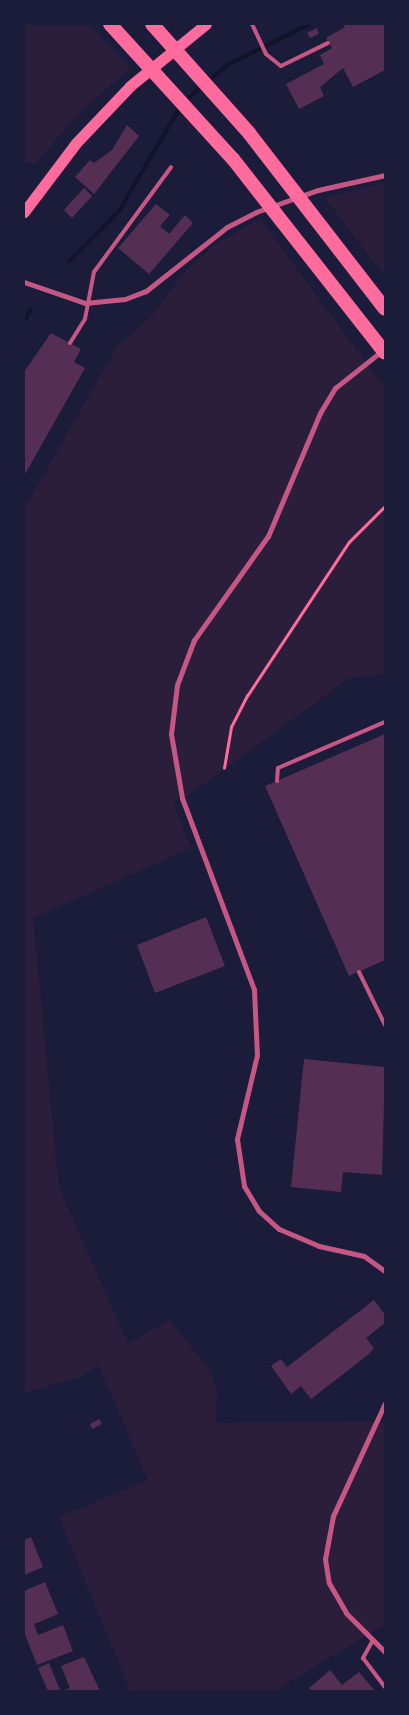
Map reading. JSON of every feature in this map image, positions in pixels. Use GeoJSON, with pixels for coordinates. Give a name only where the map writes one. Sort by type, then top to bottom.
{"type":"FeatureCollection","features":[{"type":"Feature","properties":{"kind":"highway"},"geometry":{"type":"LineString","coordinates":[[110,24],[233,160],[385,353]]}},
{"type":"Feature","properties":{"kind":"highway"},"geometry":{"type":"LineString","coordinates":[[152,24],[249,133],[385,309]]}},
{"type":"Feature","properties":{"kind":"main road"},"geometry":{"type":"LineString","coordinates":[[25,208],[76,143],[130,86],[206,24]]}},
{"type":"Feature","properties":{"kind":"street"},"geometry":{"type":"LineString","coordinates":[[24,282],[85,303],[125,299],[146,292],[227,227],[256,212],[318,190],[385,175]]}},
{"type":"Feature","properties":{"kind":"street"},"geometry":{"type":"LineString","coordinates":[[385,349],[345,377],[320,413],[273,527],[187,653],[174,696],[170,734],[182,798],[254,990],[257,1055],[237,1139],[244,1186],[259,1210],[279,1229],[319,1246],[364,1256],[385,1271]]}},
{"type":"Feature","properties":{"kind":"street"},"geometry":{"type":"LineString","coordinates":[[385,1403],[333,1516],[325,1559],[328,1583],[346,1614],[385,1652]]}},
{"type":"Feature","properties":{"kind":"lane"},"geometry":{"type":"LineString","coordinates":[[252,24],[266,54],[281,66],[328,42]]}},
{"type":"Feature","properties":{"kind":"lane"},"geometry":{"type":"LineString","coordinates":[[70,343],[85,319],[85,303],[94,272],[171,167]]}},
{"type":"Feature","properties":{"kind":"lane"},"geometry":{"type":"LineString","coordinates":[[278,781],[274,774],[278,768],[385,722]]}},
{"type":"Feature","properties":{"kind":"lane"},"geometry":{"type":"LineString","coordinates":[[359,972],[385,1025]]}},
{"type":"Feature","properties":{"kind":"lane"},"geometry":{"type":"LineString","coordinates":[[373,1640],[364,1658],[385,1687]]}},
{"type":"Feature","properties":{"kind":"path"},"geometry":{"type":"LineString","coordinates":[[224,768],[231,727],[247,696],[349,542],[385,506]]}},
{"type":"Feature","properties":{"kind":"shaded area"},"geometry":{"type":"Polygon","coordinates":[[[24,24],[88,24],[131,68],[81,111],[35,164],[24,161],[24,24]]]}},
{"type":"Feature","properties":{"kind":"shaded area"},"geometry":{"type":"Polygon","coordinates":[[[385,183],[385,277],[325,198],[385,183]]]}},
{"type":"Feature","properties":{"kind":"shaded area"},"geometry":{"type":"Polygon","coordinates":[[[260,219],[385,388],[385,674],[349,678],[189,795],[173,802],[191,848],[33,918],[59,1188],[128,1344],[169,1320],[211,1371],[217,1393],[216,1423],[385,1422],[385,1624],[281,1687],[283,1691],[130,1691],[59,1517],[148,1480],[98,1365],[80,1377],[24,1393],[24,509],[116,348],[152,316],[183,274],[214,245],[260,219]]]}},
{"type":"Feature","properties":{"kind":"building"},"geometry":{"type":"Polygon","coordinates":[[[343,24],[385,24],[385,70],[353,87],[343,68],[320,87],[324,96],[299,109],[286,84],[324,64],[320,55],[332,48],[326,38],[345,27],[343,24]]]}},
{"type":"Feature","properties":{"kind":"building"},"geometry":{"type":"Polygon","coordinates":[[[317,28],[319,34],[310,38],[307,33],[317,28]]]}},
{"type":"Feature","properties":{"kind":"building"},"geometry":{"type":"Polygon","coordinates":[[[127,125],[139,136],[94,194],[75,177],[90,160],[94,163],[112,150],[127,125]]]}},
{"type":"Feature","properties":{"kind":"building"},"geometry":{"type":"Polygon","coordinates":[[[84,188],[92,196],[72,218],[64,210],[84,188]]]}},
{"type":"Feature","properties":{"kind":"building"},"geometry":{"type":"Polygon","coordinates":[[[156,204],[170,215],[160,226],[169,234],[185,215],[193,223],[149,274],[118,248],[156,204]]]}},
{"type":"Feature","properties":{"kind":"building"},"geometry":{"type":"Polygon","coordinates":[[[51,333],[81,349],[74,362],[85,368],[24,476],[24,372],[51,333]]]}},
{"type":"Feature","properties":{"kind":"building"},"geometry":{"type":"Polygon","coordinates":[[[385,734],[385,960],[349,976],[265,786],[385,734]]]}},
{"type":"Feature","properties":{"kind":"building"},"geometry":{"type":"Polygon","coordinates":[[[206,917],[225,966],[155,993],[137,945],[206,917]]]}},
{"type":"Feature","properties":{"kind":"building"},"geometry":{"type":"Polygon","coordinates":[[[304,1059],[385,1067],[382,1175],[343,1172],[341,1192],[291,1187],[304,1059]]]}},
{"type":"Feature","properties":{"kind":"building"},"geometry":{"type":"Polygon","coordinates":[[[374,1300],[385,1315],[385,1323],[366,1338],[374,1348],[369,1354],[311,1399],[301,1386],[291,1394],[271,1366],[281,1359],[287,1367],[374,1300]]]}},
{"type":"Feature","properties":{"kind":"building"},"geometry":{"type":"Polygon","coordinates":[[[99,1419],[102,1424],[92,1429],[90,1424],[99,1419]]]}},
{"type":"Feature","properties":{"kind":"building"},"geometry":{"type":"Polygon","coordinates":[[[31,1537],[43,1567],[24,1575],[24,1540],[31,1537]]]}},
{"type":"Feature","properties":{"kind":"building"},"geometry":{"type":"Polygon","coordinates":[[[45,1582],[58,1614],[34,1624],[38,1635],[63,1625],[73,1651],[37,1665],[24,1632],[24,1591],[45,1582]]]}},
{"type":"Feature","properties":{"kind":"building"},"geometry":{"type":"Polygon","coordinates":[[[84,1657],[100,1691],[61,1691],[70,1688],[61,1666],[84,1657]]]}},
{"type":"Feature","properties":{"kind":"building"},"geometry":{"type":"Polygon","coordinates":[[[49,1663],[60,1690],[48,1691],[38,1668],[49,1663]]]}},
{"type":"Feature","properties":{"kind":"building"},"geometry":{"type":"Polygon","coordinates":[[[330,1670],[342,1685],[359,1672],[375,1691],[312,1691],[309,1688],[330,1670]]]}},
{"type":"Feature","properties":{"kind":"waterway"},"geometry":{"type":"LineString","coordinates":[[69,261],[119,211],[180,107],[198,89],[229,64],[310,24]]}},
{"type":"Feature","properties":{"kind":"waterway"},"geometry":{"type":"LineString","coordinates":[[24,321],[30,311]]}}]}
